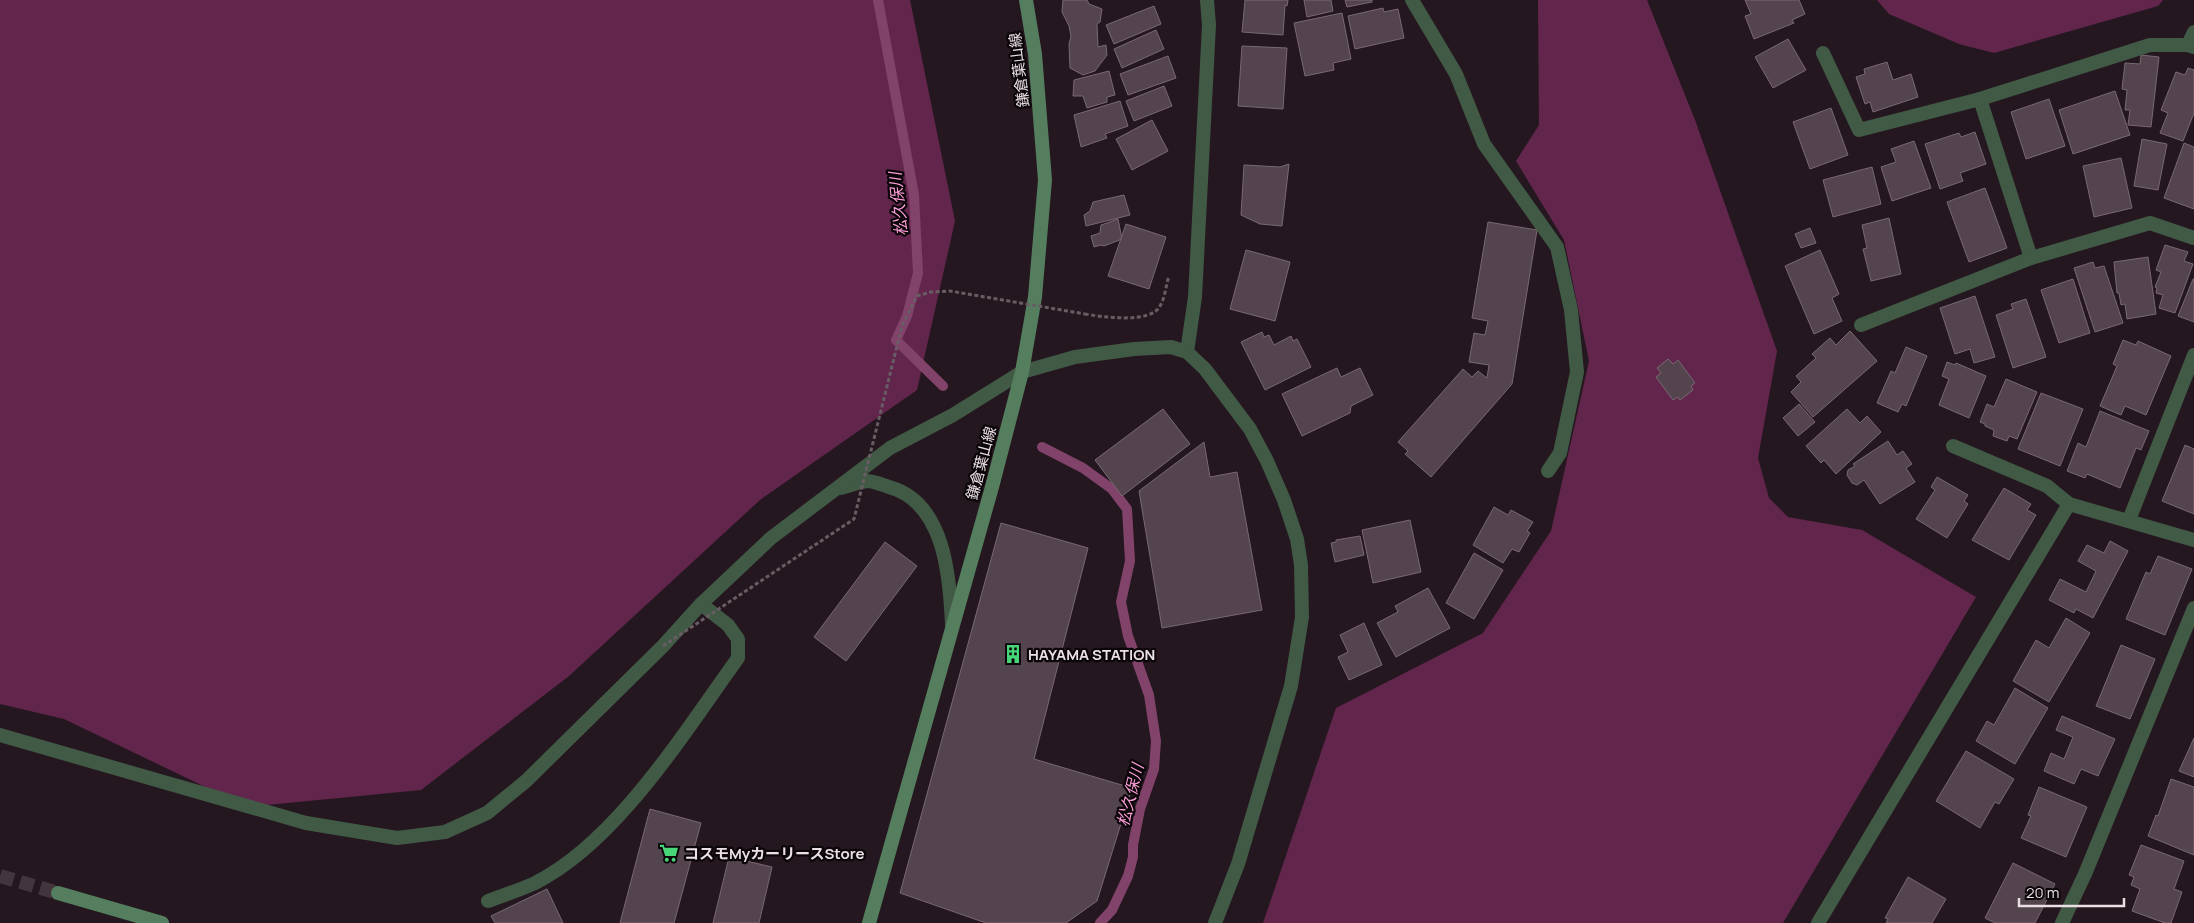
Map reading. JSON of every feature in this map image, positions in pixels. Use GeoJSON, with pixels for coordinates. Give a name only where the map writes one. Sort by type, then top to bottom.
{"type":"FeatureCollection","features":[{"type":"Feature","properties":{"kind":"main road","name":"鎌倉葉山線"},"geometry":{"type":"LineString","coordinates":[[869,923],[992,487],[1022,372],[1036,297],[1045,180],[1035,54],[1026,0]]}},
{"type":"Feature","properties":{"kind":"main road"},"geometry":{"type":"LineString","coordinates":[[58,893],[162,923]]}},
{"type":"Feature","properties":{"kind":"street"},"geometry":{"type":"LineString","coordinates":[[1187,352],[1195,297],[1209,25],[1207,0]]}},
{"type":"Feature","properties":{"kind":"street"},"geometry":{"type":"LineString","coordinates":[[1412,0],[1456,74],[1484,144],[1556,247],[1571,310],[1577,372],[1560,453],[1548,471]]}},
{"type":"Feature","properties":{"kind":"street"},"geometry":{"type":"LineString","coordinates":[[1823,53],[1858,130],[1980,99],[2150,45],[2191,46],[2194,32]]}},
{"type":"Feature","properties":{"kind":"street"},"geometry":{"type":"LineString","coordinates":[[1980,99],[2031,258]]}},
{"type":"Feature","properties":{"kind":"street"},"geometry":{"type":"LineString","coordinates":[[1861,325],[2031,258],[2150,223],[2194,238]]}},
{"type":"Feature","properties":{"kind":"street"},"geometry":{"type":"LineString","coordinates":[[0,735],[306,823],[357,833],[397,838],[420,837],[445,832],[488,813],[526,780],[663,646],[701,604],[771,538],[890,448],[953,415],[1022,372],[1075,357],[1134,349],[1171,347],[1187,352],[1205,369],[1250,429],[1267,461],[1284,500],[1297,539],[1302,590],[1302,617],[1291,686],[1238,864],[1215,923]]}},
{"type":"Feature","properties":{"kind":"street"},"geometry":{"type":"LineString","coordinates":[[2129,520],[2194,355]]}},
{"type":"Feature","properties":{"kind":"street"},"geometry":{"type":"LineString","coordinates":[[1953,446],[2047,486],[2069,504],[2194,540]]}},
{"type":"Feature","properties":{"kind":"street"},"geometry":{"type":"LineString","coordinates":[[832,490],[868,481],[896,488],[910,497],[926,512],[941,541],[948,573],[952,626]]}},
{"type":"Feature","properties":{"kind":"street"},"geometry":{"type":"LineString","coordinates":[[1818,923],[2069,504]]}},
{"type":"Feature","properties":{"kind":"street"},"geometry":{"type":"LineString","coordinates":[[488,901],[535,883],[577,855],[615,819],[656,771],[738,658],[738,640],[728,625],[701,604]]}},
{"type":"Feature","properties":{"kind":"street"},"geometry":{"type":"LineString","coordinates":[[2062,923],[2085,874],[2194,608]]}},
{"type":"Feature","properties":{"kind":"path"},"geometry":{"type":"LineString","coordinates":[[663,646],[854,519],[902,326],[917,296],[931,292],[950,291],[1110,318],[1149,315],[1160,306],[1170,271]]}},
{"type":"Feature","properties":{"kind":"shaded area"},"geometry":{"type":"Polygon","coordinates":[[[0,0],[910,0],[955,221],[917,390],[760,500],[569,676],[421,790],[247,807],[64,719],[0,704],[0,0]]]}},
{"type":"Feature","properties":{"kind":"shaded area"},"geometry":{"type":"Polygon","coordinates":[[[1538,0],[1647,0],[1695,120],[1777,351],[1758,458],[1769,498],[1788,517],[1862,530],[1976,597],[1783,923],[1263,923],[1336,708],[1483,633],[1551,531],[1589,361],[1564,240],[1516,161],[1539,125],[1538,0]]]}},
{"type":"Feature","properties":{"kind":"shaded area"},"geometry":{"type":"Polygon","coordinates":[[[1877,0],[2163,0],[2158,6],[1994,53],[1959,44],[1889,14],[1877,0]]]}},
{"type":"Feature","properties":{"kind":"building"},"geometry":{"type":"Polygon","coordinates":[[[1063,0],[1087,0],[1089,4],[1102,9],[1100,22],[1097,24],[1098,47],[1106,45],[1107,55],[1095,71],[1083,75],[1070,68],[1069,44],[1071,36],[1069,26],[1062,12],[1063,0]]]}},
{"type":"Feature","properties":{"kind":"building"},"geometry":{"type":"Polygon","coordinates":[[[1245,0],[1288,0],[1287,6],[1285,5],[1283,35],[1242,32],[1245,0]]]}},
{"type":"Feature","properties":{"kind":"building"},"geometry":{"type":"Polygon","coordinates":[[[1304,0],[1331,0],[1333,11],[1307,17],[1304,0]]]}},
{"type":"Feature","properties":{"kind":"building"},"geometry":{"type":"Polygon","coordinates":[[[1345,0],[1372,0],[1372,2],[1347,7],[1345,0]]]}},
{"type":"Feature","properties":{"kind":"building"},"geometry":{"type":"Polygon","coordinates":[[[1745,0],[1799,0],[1805,14],[1792,20],[1794,23],[1754,39],[1745,16],[1751,14],[1745,0]]]}},
{"type":"Feature","properties":{"kind":"building"},"geometry":{"type":"Polygon","coordinates":[[[1154,6],[1161,24],[1114,44],[1106,25],[1154,6]]]}},
{"type":"Feature","properties":{"kind":"building"},"geometry":{"type":"Polygon","coordinates":[[[1383,8],[1384,12],[1398,9],[1404,38],[1355,49],[1348,16],[1383,8]]]}},
{"type":"Feature","properties":{"kind":"building"},"geometry":{"type":"Polygon","coordinates":[[[1342,13],[1351,59],[1333,63],[1334,70],[1305,76],[1294,23],[1342,13]]]}},
{"type":"Feature","properties":{"kind":"building"},"geometry":{"type":"Polygon","coordinates":[[[1156,30],[1164,49],[1122,68],[1114,49],[1156,30]]]}},
{"type":"Feature","properties":{"kind":"building"},"geometry":{"type":"Polygon","coordinates":[[[1788,39],[1806,70],[1773,88],[1755,57],[1788,39]]]}},
{"type":"Feature","properties":{"kind":"building"},"geometry":{"type":"Polygon","coordinates":[[[1242,46],[1287,48],[1283,109],[1238,106],[1242,46]]]}},
{"type":"Feature","properties":{"kind":"building"},"geometry":{"type":"Polygon","coordinates":[[[2141,55],[2159,57],[2151,127],[2128,125],[2130,110],[2125,110],[2127,90],[2122,89],[2125,63],[2140,64],[2141,55]]]}},
{"type":"Feature","properties":{"kind":"building"},"geometry":{"type":"Polygon","coordinates":[[[1168,56],[1176,78],[1128,95],[1120,74],[1168,56]]]}},
{"type":"Feature","properties":{"kind":"building"},"geometry":{"type":"Polygon","coordinates":[[[1887,62],[1893,80],[1911,74],[1918,97],[1873,112],[1870,102],[1865,104],[1856,77],[1865,74],[1864,69],[1887,62]]]}},
{"type":"Feature","properties":{"kind":"building"},"geometry":{"type":"Polygon","coordinates":[[[2188,68],[2194,70],[2194,113],[2183,141],[2160,133],[2168,113],[2161,110],[2176,72],[2185,75],[2188,68]]]}},
{"type":"Feature","properties":{"kind":"building"},"geometry":{"type":"Polygon","coordinates":[[[1109,71],[1115,95],[1107,97],[1107,102],[1087,108],[1083,96],[1073,96],[1074,80],[1109,71]]]}},
{"type":"Feature","properties":{"kind":"building"},"geometry":{"type":"Polygon","coordinates":[[[1164,86],[1172,106],[1134,121],[1126,101],[1164,86]]]}},
{"type":"Feature","properties":{"kind":"building"},"geometry":{"type":"Polygon","coordinates":[[[2115,91],[2130,135],[2073,154],[2059,110],[2115,91]]]}},
{"type":"Feature","properties":{"kind":"building"},"geometry":{"type":"Polygon","coordinates":[[[2049,99],[2065,146],[2026,159],[2011,112],[2049,99]]]}},
{"type":"Feature","properties":{"kind":"building"},"geometry":{"type":"Polygon","coordinates":[[[1120,101],[1128,126],[1105,134],[1107,138],[1081,147],[1074,115],[1120,101]]]}},
{"type":"Feature","properties":{"kind":"building"},"geometry":{"type":"Polygon","coordinates":[[[1831,108],[1848,155],[1810,169],[1793,122],[1831,108]]]}},
{"type":"Feature","properties":{"kind":"building"},"geometry":{"type":"Polygon","coordinates":[[[1152,120],[1168,151],[1132,170],[1116,139],[1152,120]]]}},
{"type":"Feature","properties":{"kind":"building"},"geometry":{"type":"Polygon","coordinates":[[[1975,132],[1986,164],[1960,173],[1963,181],[1940,189],[1925,144],[1959,133],[1961,137],[1975,132]]]}},
{"type":"Feature","properties":{"kind":"building"},"geometry":{"type":"Polygon","coordinates":[[[2142,139],[2167,144],[2158,190],[2134,186],[2142,139]]]}},
{"type":"Feature","properties":{"kind":"building"},"geometry":{"type":"Polygon","coordinates":[[[1914,141],[1931,188],[1892,201],[1881,167],[1896,162],[1891,149],[1914,141]]]}},
{"type":"Feature","properties":{"kind":"building"},"geometry":{"type":"Polygon","coordinates":[[[2184,143],[2194,147],[2194,209],[2164,198],[2184,143]]]}},
{"type":"Feature","properties":{"kind":"building"},"geometry":{"type":"Polygon","coordinates":[[[2121,158],[2132,208],[2094,217],[2083,166],[2121,158]]]}},
{"type":"Feature","properties":{"kind":"building"},"geometry":{"type":"Polygon","coordinates":[[[1289,164],[1282,226],[1260,224],[1241,215],[1244,165],[1280,167],[1289,164]]]}},
{"type":"Feature","properties":{"kind":"building"},"geometry":{"type":"Polygon","coordinates":[[[1872,167],[1881,204],[1833,217],[1823,180],[1872,167]]]}},
{"type":"Feature","properties":{"kind":"building"},"geometry":{"type":"Polygon","coordinates":[[[1985,188],[2007,248],[1969,262],[1947,202],[1985,188]]]}},
{"type":"Feature","properties":{"kind":"building"},"geometry":{"type":"Polygon","coordinates":[[[1124,195],[1130,215],[1086,226],[1084,215],[1090,211],[1093,202],[1124,195]]]}},
{"type":"Feature","properties":{"kind":"building"},"geometry":{"type":"Polygon","coordinates":[[[1889,218],[1901,274],[1871,281],[1863,249],[1867,248],[1862,225],[1889,218]]]}},
{"type":"Feature","properties":{"kind":"building"},"geometry":{"type":"Polygon","coordinates":[[[1118,219],[1122,239],[1104,246],[1094,247],[1091,236],[1100,233],[1101,225],[1118,219]]]}},
{"type":"Feature","properties":{"kind":"building"},"geometry":{"type":"Polygon","coordinates":[[[1488,222],[1537,230],[1512,384],[1431,477],[1405,454],[1408,451],[1398,442],[1463,369],[1472,377],[1478,371],[1487,378],[1489,365],[1469,362],[1474,333],[1485,335],[1488,321],[1472,318],[1488,222]]]}},
{"type":"Feature","properties":{"kind":"building"},"geometry":{"type":"Polygon","coordinates":[[[1126,224],[1166,237],[1149,289],[1108,276],[1126,224]]]}},
{"type":"Feature","properties":{"kind":"building"},"geometry":{"type":"Polygon","coordinates":[[[1810,228],[1816,243],[1801,248],[1795,234],[1810,228]]]}},
{"type":"Feature","properties":{"kind":"building"},"geometry":{"type":"Polygon","coordinates":[[[2165,245],[2188,252],[2184,261],[2193,264],[2175,313],[2159,308],[2163,295],[2156,293],[2157,288],[2155,287],[2161,272],[2156,270],[2165,245]]]}},
{"type":"Feature","properties":{"kind":"building"},"geometry":{"type":"Polygon","coordinates":[[[1246,250],[1290,262],[1275,321],[1230,309],[1246,250]]]}},
{"type":"Feature","properties":{"kind":"building"},"geometry":{"type":"Polygon","coordinates":[[[1820,250],[1839,294],[1832,298],[1842,321],[1814,334],[1785,266],[1820,250]]]}},
{"type":"Feature","properties":{"kind":"building"},"geometry":{"type":"Polygon","coordinates":[[[2148,257],[2156,314],[2127,319],[2125,304],[2121,305],[2119,293],[2117,293],[2114,262],[2148,257]]]}},
{"type":"Feature","properties":{"kind":"building"},"geometry":{"type":"Polygon","coordinates":[[[2093,262],[2095,268],[2104,266],[2123,323],[2095,332],[2074,268],[2093,262]]]}},
{"type":"Feature","properties":{"kind":"building"},"geometry":{"type":"Polygon","coordinates":[[[2073,279],[2090,333],[2059,343],[2041,290],[2073,279]]]}},
{"type":"Feature","properties":{"kind":"building"},"geometry":{"type":"Polygon","coordinates":[[[2194,279],[2194,322],[2178,316],[2194,279]]]}},
{"type":"Feature","properties":{"kind":"building"},"geometry":{"type":"Polygon","coordinates":[[[1975,296],[1995,357],[1974,363],[1970,349],[1955,354],[1940,308],[1975,296]]]}},
{"type":"Feature","properties":{"kind":"building"},"geometry":{"type":"Polygon","coordinates":[[[2026,299],[2046,357],[2013,368],[1996,315],[2013,309],[2011,304],[2026,299]]]}},
{"type":"Feature","properties":{"kind":"building"},"geometry":{"type":"Polygon","coordinates":[[[1850,331],[1877,361],[1813,417],[1791,392],[1801,382],[1796,376],[1816,358],[1812,354],[1830,338],[1836,345],[1850,331]]]}},
{"type":"Feature","properties":{"kind":"building"},"geometry":{"type":"Polygon","coordinates":[[[1262,332],[1264,337],[1269,335],[1274,345],[1291,336],[1293,341],[1297,339],[1311,367],[1265,390],[1241,342],[1262,332]]]}},
{"type":"Feature","properties":{"kind":"building"},"geometry":{"type":"Polygon","coordinates":[[[2123,340],[2136,345],[2138,341],[2171,356],[2146,415],[2125,406],[2121,415],[2100,406],[2117,366],[2113,364],[2123,340]]]}},
{"type":"Feature","properties":{"kind":"building"},"geometry":{"type":"Polygon","coordinates":[[[1906,347],[1927,356],[1906,406],[1902,404],[1898,412],[1877,403],[1891,371],[1895,373],[1906,347]]]}},
{"type":"Feature","properties":{"kind":"building"},"geometry":{"type":"Polygon","coordinates":[[[1668,359],[1673,364],[1678,360],[1695,383],[1691,386],[1693,390],[1680,400],[1678,397],[1673,400],[1656,377],[1661,373],[1657,368],[1668,359]]]}},
{"type":"Feature","properties":{"kind":"building"},"geometry":{"type":"Polygon","coordinates":[[[1947,362],[1955,365],[1956,363],[1986,376],[1969,418],[1939,405],[1949,379],[1942,376],[1947,362]]]}},
{"type":"Feature","properties":{"kind":"building"},"geometry":{"type":"Polygon","coordinates":[[[1337,368],[1341,377],[1360,368],[1373,395],[1351,406],[1350,413],[1302,436],[1282,394],[1337,368]]]}},
{"type":"Feature","properties":{"kind":"building"},"geometry":{"type":"Polygon","coordinates":[[[2006,379],[2037,392],[2017,439],[2009,436],[2007,441],[1993,436],[1994,430],[1980,422],[1987,404],[1994,407],[2006,379]]]}},
{"type":"Feature","properties":{"kind":"building"},"geometry":{"type":"Polygon","coordinates":[[[2041,393],[2083,409],[2060,466],[2018,449],[2041,393]]]}},
{"type":"Feature","properties":{"kind":"building"},"geometry":{"type":"Polygon","coordinates":[[[1799,404],[1815,422],[1798,436],[1783,418],[1799,404]]]}},
{"type":"Feature","properties":{"kind":"building"},"geometry":{"type":"Polygon","coordinates":[[[1163,409],[1190,444],[1122,496],[1095,460],[1163,409]]]}},
{"type":"Feature","properties":{"kind":"building"},"geometry":{"type":"Polygon","coordinates":[[[1847,409],[1860,423],[1867,416],[1881,432],[1836,474],[1824,460],[1821,463],[1806,446],[1847,409]]]}},
{"type":"Feature","properties":{"kind":"building"},"geometry":{"type":"Polygon","coordinates":[[[2100,411],[2149,431],[2141,450],[2136,448],[2120,488],[2087,474],[2085,478],[2067,471],[2078,443],[2086,447],[2100,411]]]}},
{"type":"Feature","properties":{"kind":"building"},"geometry":{"type":"Polygon","coordinates":[[[1888,441],[1897,455],[1903,451],[1912,464],[1906,468],[1915,482],[1880,504],[1864,480],[1857,485],[1852,483],[1847,475],[1848,470],[1855,466],[1853,464],[1888,441]]]}},
{"type":"Feature","properties":{"kind":"building"},"geometry":{"type":"Polygon","coordinates":[[[1204,442],[1210,477],[1237,472],[1262,610],[1162,628],[1139,491],[1204,442]]]}},
{"type":"Feature","properties":{"kind":"building"},"geometry":{"type":"Polygon","coordinates":[[[2185,445],[2194,449],[2194,514],[2162,501],[2185,445]]]}},
{"type":"Feature","properties":{"kind":"building"},"geometry":{"type":"Polygon","coordinates":[[[1937,477],[1968,495],[1964,501],[1968,504],[1947,538],[1916,519],[1935,490],[1931,487],[1937,477]]]}},
{"type":"Feature","properties":{"kind":"building"},"geometry":{"type":"Polygon","coordinates":[[[2004,488],[2031,504],[2027,510],[2036,515],[2009,560],[1972,540],[2004,488]]]}},
{"type":"Feature","properties":{"kind":"building"},"geometry":{"type":"Polygon","coordinates":[[[1494,507],[1508,515],[1511,510],[1533,522],[1527,531],[1530,533],[1519,552],[1512,549],[1503,563],[1473,545],[1494,507]]]}},
{"type":"Feature","properties":{"kind":"building"},"geometry":{"type":"Polygon","coordinates":[[[1410,520],[1421,572],[1373,583],[1362,530],[1410,520]]]}},
{"type":"Feature","properties":{"kind":"building","name":"HAYAMA STATION"},"geometry":{"type":"Polygon","coordinates":[[[1001,523],[1088,548],[1034,759],[1132,788],[1097,901],[1066,923],[986,923],[900,893],[1001,523]]]}},
{"type":"Feature","properties":{"kind":"building"},"geometry":{"type":"Polygon","coordinates":[[[1360,536],[1364,555],[1335,562],[1331,543],[1336,542],[1336,540],[1360,536]]]}},
{"type":"Feature","properties":{"kind":"building"},"geometry":{"type":"Polygon","coordinates":[[[2110,541],[2128,551],[2093,618],[2076,609],[2074,613],[2049,600],[2060,579],[2086,592],[2096,571],[2078,561],[2087,545],[2104,553],[2110,541]]]}},
{"type":"Feature","properties":{"kind":"building"},"geometry":{"type":"Polygon","coordinates":[[[885,542],[917,566],[846,661],[814,637],[885,542]]]}},
{"type":"Feature","properties":{"kind":"building"},"geometry":{"type":"Polygon","coordinates":[[[1474,553],[1503,570],[1474,619],[1446,603],[1474,553]]]}},
{"type":"Feature","properties":{"kind":"building"},"geometry":{"type":"Polygon","coordinates":[[[2158,556],[2192,569],[2165,635],[2126,619],[2146,572],[2150,574],[2158,556]]]}},
{"type":"Feature","properties":{"kind":"building"},"geometry":{"type":"Polygon","coordinates":[[[1428,588],[1450,628],[1396,657],[1377,623],[1398,612],[1395,606],[1428,588]]]}},
{"type":"Feature","properties":{"kind":"building"},"geometry":{"type":"Polygon","coordinates":[[[2066,618],[2090,633],[2049,702],[2013,681],[2036,640],[2049,648],[2066,618]]]}},
{"type":"Feature","properties":{"kind":"building"},"geometry":{"type":"Polygon","coordinates":[[[1364,623],[1382,665],[1349,680],[1338,657],[1348,652],[1340,635],[1364,623]]]}},
{"type":"Feature","properties":{"kind":"building"},"geometry":{"type":"Polygon","coordinates":[[[2121,645],[2155,659],[2130,719],[2096,706],[2121,645]]]}},
{"type":"Feature","properties":{"kind":"building"},"geometry":{"type":"Polygon","coordinates":[[[2015,688],[2048,708],[2015,764],[1976,741],[1987,721],[1994,725],[2015,688]]]}},
{"type":"Feature","properties":{"kind":"building"},"geometry":{"type":"Polygon","coordinates":[[[2062,716],[2115,739],[2098,776],[2081,769],[2074,784],[2044,771],[2051,753],[2064,759],[2073,737],[2056,730],[2062,716]]]}},
{"type":"Feature","properties":{"kind":"building"},"geometry":{"type":"Polygon","coordinates":[[[2194,738],[2194,777],[2179,771],[2194,738]]]}},
{"type":"Feature","properties":{"kind":"building"},"geometry":{"type":"Polygon","coordinates":[[[1966,751],[2014,779],[1999,804],[1995,802],[1980,828],[1936,801],[1966,751]]]}},
{"type":"Feature","properties":{"kind":"building"},"geometry":{"type":"Polygon","coordinates":[[[2171,779],[2194,787],[2194,855],[2148,836],[2156,815],[2158,816],[2171,779]]]}},
{"type":"Feature","properties":{"kind":"building"},"geometry":{"type":"Polygon","coordinates":[[[2039,787],[2087,807],[2066,857],[2021,838],[2031,816],[2028,815],[2039,787]]]}},
{"type":"Feature","properties":{"kind":"building"},"geometry":{"type":"Polygon","coordinates":[[[650,809],[701,823],[674,923],[620,923],[650,809]]]}},
{"type":"Feature","properties":{"kind":"building"},"geometry":{"type":"Polygon","coordinates":[[[2141,845],[2184,861],[2174,889],[2182,892],[2171,923],[2165,923],[2132,911],[2140,889],[2131,885],[2134,877],[2129,875],[2141,845]]]}},
{"type":"Feature","properties":{"kind":"building"},"geometry":{"type":"Polygon","coordinates":[[[729,857],[772,867],[759,923],[713,923],[729,857]]]}},
{"type":"Feature","properties":{"kind":"building"},"geometry":{"type":"Polygon","coordinates":[[[2013,863],[2055,884],[2035,923],[1995,923],[1985,918],[2013,863]]]}},
{"type":"Feature","properties":{"kind":"building"},"geometry":{"type":"Polygon","coordinates":[[[1908,877],[1946,899],[1932,923],[1886,923],[1888,919],[1885,918],[1908,877]]]}},
{"type":"Feature","properties":{"kind":"building"},"geometry":{"type":"Polygon","coordinates":[[[547,889],[563,923],[495,923],[491,916],[547,889]]]}},
{"type":"Feature","properties":{"kind":"waterway","name":"松久保川"},"geometry":{"type":"LineString","coordinates":[[878,0],[914,195],[918,273],[907,316],[896,340],[943,386]]}},
{"type":"Feature","properties":{"kind":"waterway","name":"松久保川"},"geometry":{"type":"LineString","coordinates":[[1042,447],[1083,468],[1112,489],[1127,509],[1130,561],[1121,602],[1128,636],[1149,695],[1156,741],[1154,769],[1140,809],[1133,845],[1133,857],[1128,876],[1112,910],[1100,923]]}},
{"type":"Feature","properties":{"kind":"tunnel"},"geometry":{"type":"LineString","coordinates":[[0,876],[58,893]]}},
{"type":"Feature","properties":{"kind":"place","name":"HAYAMA STATION"},"geometry":{"type":"Point","coordinates":[1013,654]}},
{"type":"Feature","properties":{"kind":"place","name":"コスモMyカーリースStore"},"geometry":{"type":"Point","coordinates":[669,853]}}]}
